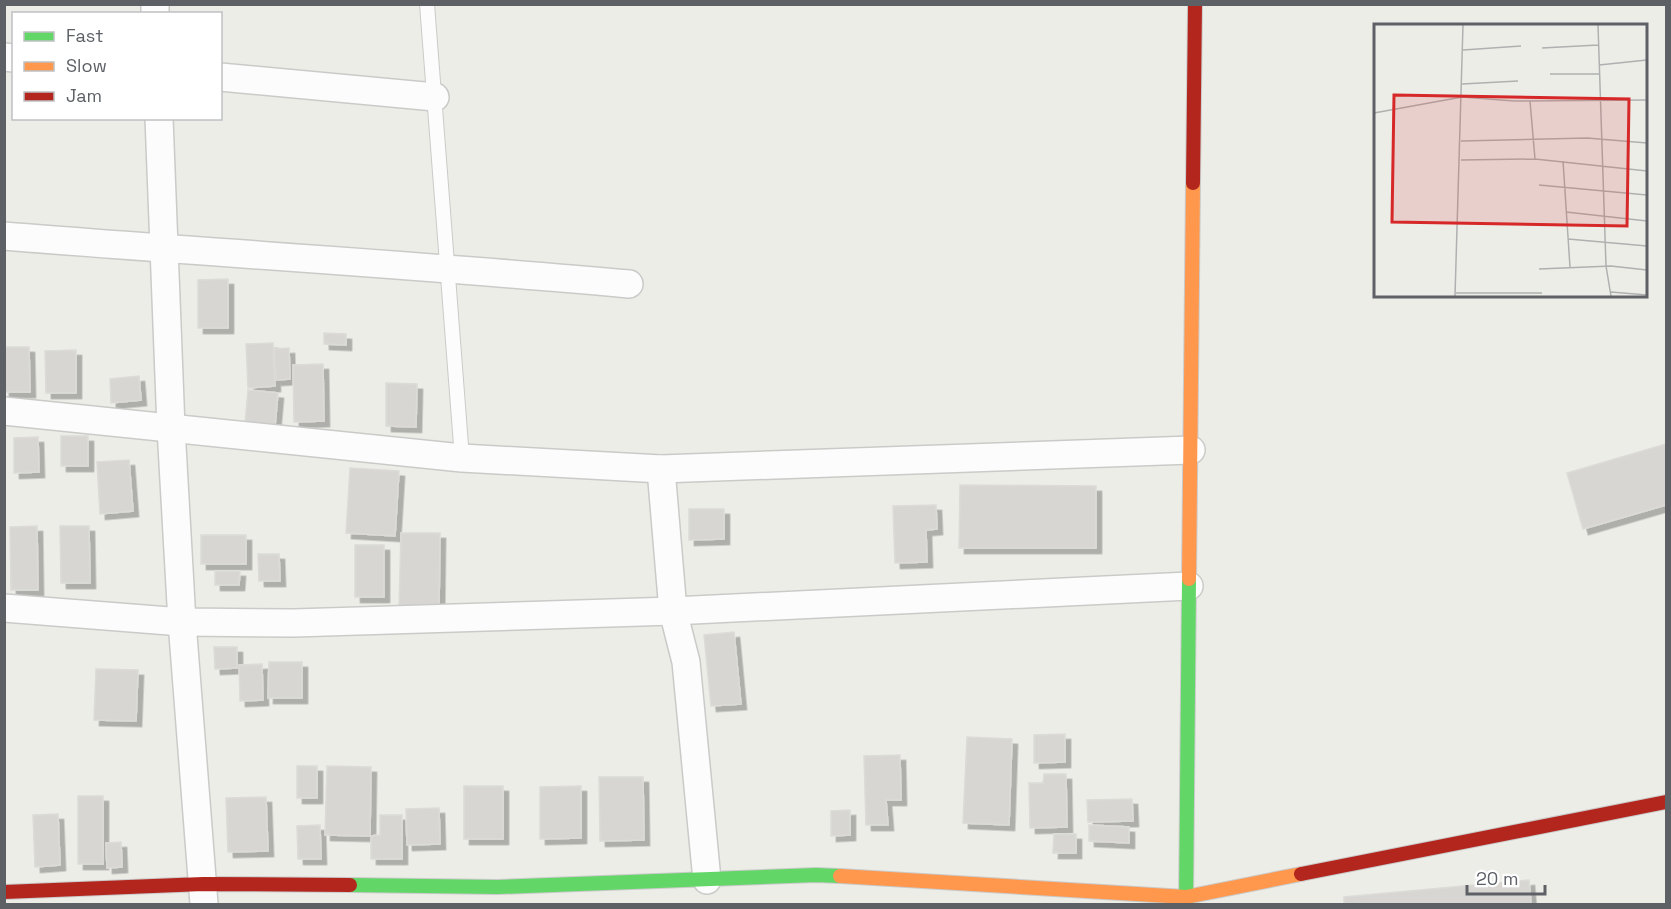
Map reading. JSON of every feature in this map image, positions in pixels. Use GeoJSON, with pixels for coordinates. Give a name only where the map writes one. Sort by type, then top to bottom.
{"type":"FeatureCollection","features":[{"type":"Feature","properties":{"kind":"street"},"geometry":{"type":"LineString","coordinates":[[1186,901],[1195,4]]}},
{"type":"Feature","properties":{"kind":"street"},"geometry":{"type":"LineString","coordinates":[[222,77],[435,97]]}},
{"type":"Feature","properties":{"kind":"street"},"geometry":{"type":"LineString","coordinates":[[159,120],[171,428],[182,622],[203,894]]}},
{"type":"Feature","properties":{"kind":"street"},"geometry":{"type":"LineString","coordinates":[[4,236],[448,268],[629,284]]}},
{"type":"Feature","properties":{"kind":"street"},"geometry":{"type":"LineString","coordinates":[[4,411],[462,458],[661,469],[1191,450]]}},
{"type":"Feature","properties":{"kind":"street"},"geometry":{"type":"LineString","coordinates":[[661,469],[674,611],[686,662],[707,879]]}},
{"type":"Feature","properties":{"kind":"street"},"geometry":{"type":"LineString","coordinates":[[4,608],[182,622],[294,623],[674,611],[1189,586]]}},
{"type":"Feature","properties":{"kind":"street"},"geometry":{"type":"LineString","coordinates":[[4,892],[203,894],[498,887],[816,875],[1186,901],[1666,802]]}},
{"type":"Feature","properties":{"kind":"lane"},"geometry":{"type":"LineString","coordinates":[[427,4],[462,458]]}},
{"type":"Feature","properties":{"kind":"building"},"geometry":{"type":"Polygon","coordinates":[[[228,279],[228,328],[198,328],[198,280],[228,279]]]}},
{"type":"Feature","properties":{"kind":"building"},"geometry":{"type":"Polygon","coordinates":[[[324,333],[346,334],[346,345],[324,344],[324,333]]]}},
{"type":"Feature","properties":{"kind":"building"},"geometry":{"type":"Polygon","coordinates":[[[273,343],[275,386],[248,388],[246,344],[273,343]]]}},
{"type":"Feature","properties":{"kind":"building"},"geometry":{"type":"Polygon","coordinates":[[[4,347],[29,347],[30,392],[4,392],[4,347]]]}},
{"type":"Feature","properties":{"kind":"building"},"geometry":{"type":"Polygon","coordinates":[[[289,348],[290,379],[276,380],[274,349],[289,348]]]}},
{"type":"Feature","properties":{"kind":"building"},"geometry":{"type":"Polygon","coordinates":[[[76,350],[76,393],[46,393],[45,351],[76,350]]]}},
{"type":"Feature","properties":{"kind":"building"},"geometry":{"type":"Polygon","coordinates":[[[323,364],[324,421],[294,422],[293,365],[323,364]]]}},
{"type":"Feature","properties":{"kind":"building"},"geometry":{"type":"Polygon","coordinates":[[[139,376],[141,400],[111,403],[110,379],[139,376]]]}},
{"type":"Feature","properties":{"kind":"building"},"geometry":{"type":"Polygon","coordinates":[[[386,383],[417,384],[416,427],[386,426],[386,383]]]}},
{"type":"Feature","properties":{"kind":"building"},"geometry":{"type":"Polygon","coordinates":[[[248,390],[278,393],[275,426],[245,423],[248,390]]]}},
{"type":"Feature","properties":{"kind":"building"},"geometry":{"type":"Polygon","coordinates":[[[61,436],[88,436],[88,466],[61,466],[61,436]]]}},
{"type":"Feature","properties":{"kind":"building"},"geometry":{"type":"Polygon","coordinates":[[[38,437],[39,472],[14,473],[14,438],[38,437]]]}},
{"type":"Feature","properties":{"kind":"building"},"geometry":{"type":"Polygon","coordinates":[[[1666,444],[1666,505],[1583,529],[1567,473],[1666,444]]]}},
{"type":"Feature","properties":{"kind":"building"},"geometry":{"type":"Polygon","coordinates":[[[129,460],[133,511],[100,514],[97,462],[129,460]]]}},
{"type":"Feature","properties":{"kind":"building"},"geometry":{"type":"Polygon","coordinates":[[[350,468],[399,471],[395,536],[346,533],[350,468]]]}},
{"type":"Feature","properties":{"kind":"building"},"geometry":{"type":"Polygon","coordinates":[[[960,485],[1096,486],[1096,548],[959,548],[960,485]]]}},
{"type":"Feature","properties":{"kind":"building"},"geometry":{"type":"Polygon","coordinates":[[[936,505],[937,529],[926,530],[927,562],[895,563],[893,506],[936,505]]]}},
{"type":"Feature","properties":{"kind":"building"},"geometry":{"type":"Polygon","coordinates":[[[689,509],[724,509],[724,539],[689,540],[689,509]]]}},
{"type":"Feature","properties":{"kind":"building"},"geometry":{"type":"Polygon","coordinates":[[[37,526],[38,590],[11,590],[10,527],[37,526]]]}},
{"type":"Feature","properties":{"kind":"building"},"geometry":{"type":"Polygon","coordinates":[[[60,526],[89,526],[90,583],[61,583],[60,526]]]}},
{"type":"Feature","properties":{"kind":"building"},"geometry":{"type":"Polygon","coordinates":[[[401,533],[440,533],[439,610],[399,609],[401,533]]]}},
{"type":"Feature","properties":{"kind":"building"},"geometry":{"type":"Polygon","coordinates":[[[201,535],[246,535],[246,564],[201,564],[201,535]]]}},
{"type":"Feature","properties":{"kind":"building"},"geometry":{"type":"Polygon","coordinates":[[[355,545],[384,545],[384,597],[355,597],[355,545]]]}},
{"type":"Feature","properties":{"kind":"building"},"geometry":{"type":"Polygon","coordinates":[[[258,554],[279,554],[280,581],[259,581],[258,554]]]}},
{"type":"Feature","properties":{"kind":"building"},"geometry":{"type":"Polygon","coordinates":[[[215,571],[240,571],[239,585],[215,585],[215,571]]]}},
{"type":"Feature","properties":{"kind":"building"},"geometry":{"type":"Polygon","coordinates":[[[734,632],[741,704],[711,706],[704,635],[734,632]]]}},
{"type":"Feature","properties":{"kind":"building"},"geometry":{"type":"Polygon","coordinates":[[[214,647],[237,647],[237,668],[215,669],[214,647]]]}},
{"type":"Feature","properties":{"kind":"building"},"geometry":{"type":"Polygon","coordinates":[[[269,662],[302,662],[302,698],[268,698],[269,662]]]}},
{"type":"Feature","properties":{"kind":"building"},"geometry":{"type":"Polygon","coordinates":[[[262,664],[263,700],[240,701],[239,665],[262,664]]]}},
{"type":"Feature","properties":{"kind":"building"},"geometry":{"type":"Polygon","coordinates":[[[96,669],[138,670],[136,721],[94,720],[96,669]]]}},
{"type":"Feature","properties":{"kind":"building"},"geometry":{"type":"Polygon","coordinates":[[[1065,734],[1065,762],[1034,763],[1034,735],[1065,734]]]}},
{"type":"Feature","properties":{"kind":"building"},"geometry":{"type":"Polygon","coordinates":[[[967,737],[1012,739],[1009,825],[963,823],[967,737]]]}},
{"type":"Feature","properties":{"kind":"building"},"geometry":{"type":"Polygon","coordinates":[[[900,755],[901,800],[886,800],[888,825],[866,825],[864,756],[900,755]]]}},
{"type":"Feature","properties":{"kind":"building"},"geometry":{"type":"Polygon","coordinates":[[[297,766],[317,766],[317,798],[297,798],[297,766]]]}},
{"type":"Feature","properties":{"kind":"building"},"geometry":{"type":"Polygon","coordinates":[[[327,766],[371,767],[370,836],[325,835],[327,766]]]}},
{"type":"Feature","properties":{"kind":"building"},"geometry":{"type":"Polygon","coordinates":[[[1044,774],[1066,774],[1067,827],[1030,828],[1029,783],[1043,783],[1044,774]]]}},
{"type":"Feature","properties":{"kind":"building"},"geometry":{"type":"Polygon","coordinates":[[[599,777],[643,777],[644,840],[600,841],[599,777]]]}},
{"type":"Feature","properties":{"kind":"building"},"geometry":{"type":"Polygon","coordinates":[[[464,786],[503,786],[503,839],[464,839],[464,786]]]}},
{"type":"Feature","properties":{"kind":"building"},"geometry":{"type":"Polygon","coordinates":[[[581,786],[581,838],[540,839],[540,787],[581,786]]]}},
{"type":"Feature","properties":{"kind":"building"},"geometry":{"type":"Polygon","coordinates":[[[78,796],[103,796],[103,864],[78,864],[78,796]]]}},
{"type":"Feature","properties":{"kind":"building"},"geometry":{"type":"Polygon","coordinates":[[[266,797],[268,851],[228,852],[226,798],[266,797]]]}},
{"type":"Feature","properties":{"kind":"building"},"geometry":{"type":"Polygon","coordinates":[[[1132,799],[1133,821],[1088,822],[1087,800],[1132,799]]]}},
{"type":"Feature","properties":{"kind":"building"},"geometry":{"type":"Polygon","coordinates":[[[439,808],[440,844],[407,845],[406,809],[439,808]]]}},
{"type":"Feature","properties":{"kind":"building"},"geometry":{"type":"Polygon","coordinates":[[[850,810],[850,835],[831,836],[831,811],[850,810]]]}},
{"type":"Feature","properties":{"kind":"building"},"geometry":{"type":"Polygon","coordinates":[[[58,814],[60,865],[35,867],[33,815],[58,814]]]}},
{"type":"Feature","properties":{"kind":"building"},"geometry":{"type":"Polygon","coordinates":[[[380,815],[402,815],[402,859],[371,859],[371,836],[380,835],[380,815]]]}},
{"type":"Feature","properties":{"kind":"building"},"geometry":{"type":"Polygon","coordinates":[[[320,825],[321,859],[298,859],[297,826],[320,825]]]}},
{"type":"Feature","properties":{"kind":"building"},"geometry":{"type":"Polygon","coordinates":[[[1089,825],[1129,827],[1129,843],[1089,841],[1089,825]]]}},
{"type":"Feature","properties":{"kind":"building"},"geometry":{"type":"Polygon","coordinates":[[[1054,834],[1076,834],[1076,853],[1053,853],[1054,834]]]}},
{"type":"Feature","properties":{"kind":"building"},"geometry":{"type":"Polygon","coordinates":[[[121,842],[122,867],[107,868],[106,843],[121,842]]]}},
{"type":"Feature","properties":{"kind":"building"},"geometry":{"type":"Polygon","coordinates":[[[1529,880],[1531,904],[1344,904],[1344,897],[1529,880]]]}},
{"type":"Feature","properties":{"kind":"traffic: fast"},"geometry":{"type":"LineString","coordinates":[[1186,904],[1189,579]]}},
{"type":"Feature","properties":{"kind":"traffic: fast"},"geometry":{"type":"LineString","coordinates":[[350,885],[498,887],[840,876]]}},
{"type":"Feature","properties":{"kind":"traffic: slow"},"geometry":{"type":"LineString","coordinates":[[1189,579],[1193,183]]}},
{"type":"Feature","properties":{"kind":"traffic: slow"},"geometry":{"type":"LineString","coordinates":[[840,876],[1186,897],[1301,874]]}},
{"type":"Feature","properties":{"kind":"traffic: jam"},"geometry":{"type":"LineString","coordinates":[[1193,183],[1195,4]]}},
{"type":"Feature","properties":{"kind":"traffic: jam"},"geometry":{"type":"LineString","coordinates":[[1301,874],[1666,802]]}},
{"type":"Feature","properties":{"kind":"traffic: jam"},"geometry":{"type":"LineString","coordinates":[[4,892],[203,884],[350,885]]}}]}
